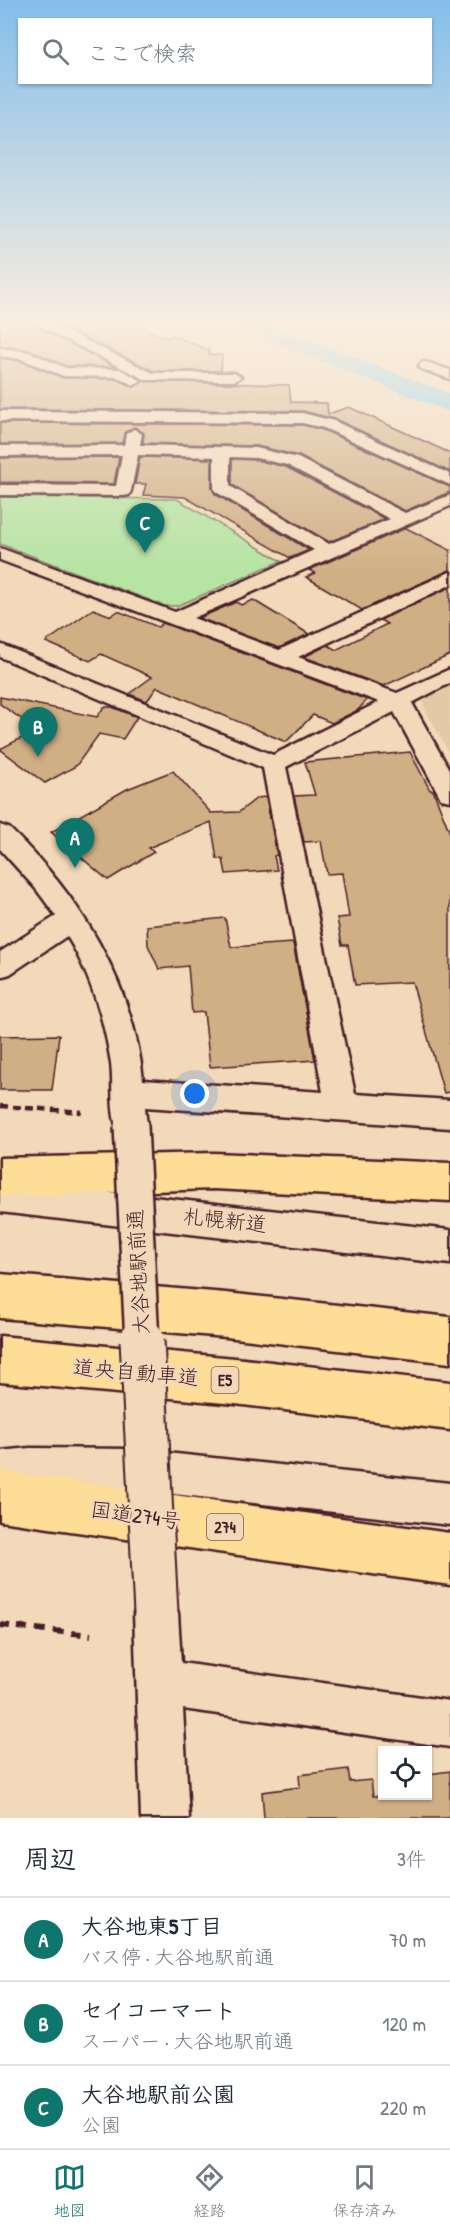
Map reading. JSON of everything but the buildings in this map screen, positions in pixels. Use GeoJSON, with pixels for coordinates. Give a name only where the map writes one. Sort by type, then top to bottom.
{"type":"FeatureCollection","features":[{"type":"Feature","properties":{"kind":"highway"},"geometry":{"type":"LineString","coordinates":[[0,1177],[214,1171],[450,1182]]}},
{"type":"Feature","properties":{"kind":"highway"},"geometry":{"type":"LineString","coordinates":[[0,1296],[226,1315],[450,1340]]}},
{"type":"Feature","properties":{"kind":"highway","name":"道央自動車道"},"geometry":{"type":"LineString","coordinates":[[0,1359],[235,1381],[450,1406]]}},
{"type":"Feature","properties":{"kind":"highway","name":"国道274号"},"geometry":{"type":"LineString","coordinates":[[0,1496],[450,1559]]}},
{"type":"Feature","properties":{"kind":"street"},"geometry":{"type":"LineString","coordinates":[[0,416],[302,418],[329,424],[450,480]]}},
{"type":"Feature","properties":{"kind":"street"},"geometry":{"type":"LineString","coordinates":[[0,490],[123,491],[129,450],[138,416]]}},
{"type":"Feature","properties":{"kind":"street"},"geometry":{"type":"LineString","coordinates":[[0,451],[129,450],[256,453],[292,461],[404,519]]}},
{"type":"Feature","properties":{"kind":"street"},"geometry":{"type":"LineString","coordinates":[[222,452],[222,488],[328,551]]}},
{"type":"Feature","properties":{"kind":"street"},"geometry":{"type":"LineString","coordinates":[[175,619],[450,500]]}},
{"type":"Feature","properties":{"kind":"street"},"geometry":{"type":"LineString","coordinates":[[0,554],[400,702],[450,793]]}},
{"type":"Feature","properties":{"kind":"street"},"geometry":{"type":"LineString","coordinates":[[279,658],[450,578]]}},
{"type":"Feature","properties":{"kind":"street"},"geometry":{"type":"LineString","coordinates":[[0,650],[274,764],[450,675]]}},
{"type":"Feature","properties":{"kind":"street"},"geometry":{"type":"LineString","coordinates":[[274,764],[342,1107]]}},
{"type":"Feature","properties":{"kind":"street","name":"大谷地駅前通"},"geometry":{"type":"LineString","coordinates":[[0,834],[45,880],[72,918],[100,973],[114,1013],[126,1061],[165,1818]]}},
{"type":"Feature","properties":{"kind":"street"},"geometry":{"type":"LineString","coordinates":[[0,966],[72,918]]}},
{"type":"Feature","properties":{"kind":"street"},"geometry":{"type":"LineString","coordinates":[[130,1109],[342,1107],[450,1114]]}},
{"type":"Feature","properties":{"kind":"street","name":"札幌新道"},"geometry":{"type":"LineString","coordinates":[[0,1196],[450,1247]]}},
{"type":"Feature","properties":{"kind":"street"},"geometry":{"type":"LineString","coordinates":[[0,1471],[30,1468],[129,1469],[450,1504]]}},
{"type":"Feature","properties":{"kind":"street"},"geometry":{"type":"LineString","coordinates":[[159,1683],[450,1724]]}},
{"type":"Feature","properties":{"kind":"path"},"geometry":{"type":"LineString","coordinates":[[0,1106],[82,1112]]}},
{"type":"Feature","properties":{"kind":"path"},"geometry":{"type":"LineString","coordinates":[[0,1625],[91,1635]]}},
{"type":"Feature","properties":{"kind":"shaded area"},"geometry":{"type":"Polygon","coordinates":[[[450,686],[450,754],[423,705],[423,700],[450,686]]]}},
{"type":"Feature","properties":{"kind":"green space"},"geometry":{"type":"Polygon","coordinates":[[[0,497],[177,499],[281,561],[177,606],[165,606],[0,544],[0,497]]]}},
{"type":"Feature","properties":{"kind":"place","name":"大谷地駅前公園"},"geometry":{"type":"Point","coordinates":[145,553]}},
{"type":"Feature","properties":{"kind":"place","name":"セイコーマート"},"geometry":{"type":"Point","coordinates":[38,757]}},
{"type":"Feature","properties":{"kind":"place","name":"大谷地東5丁目"},"geometry":{"type":"Point","coordinates":[75,868]}}]}
